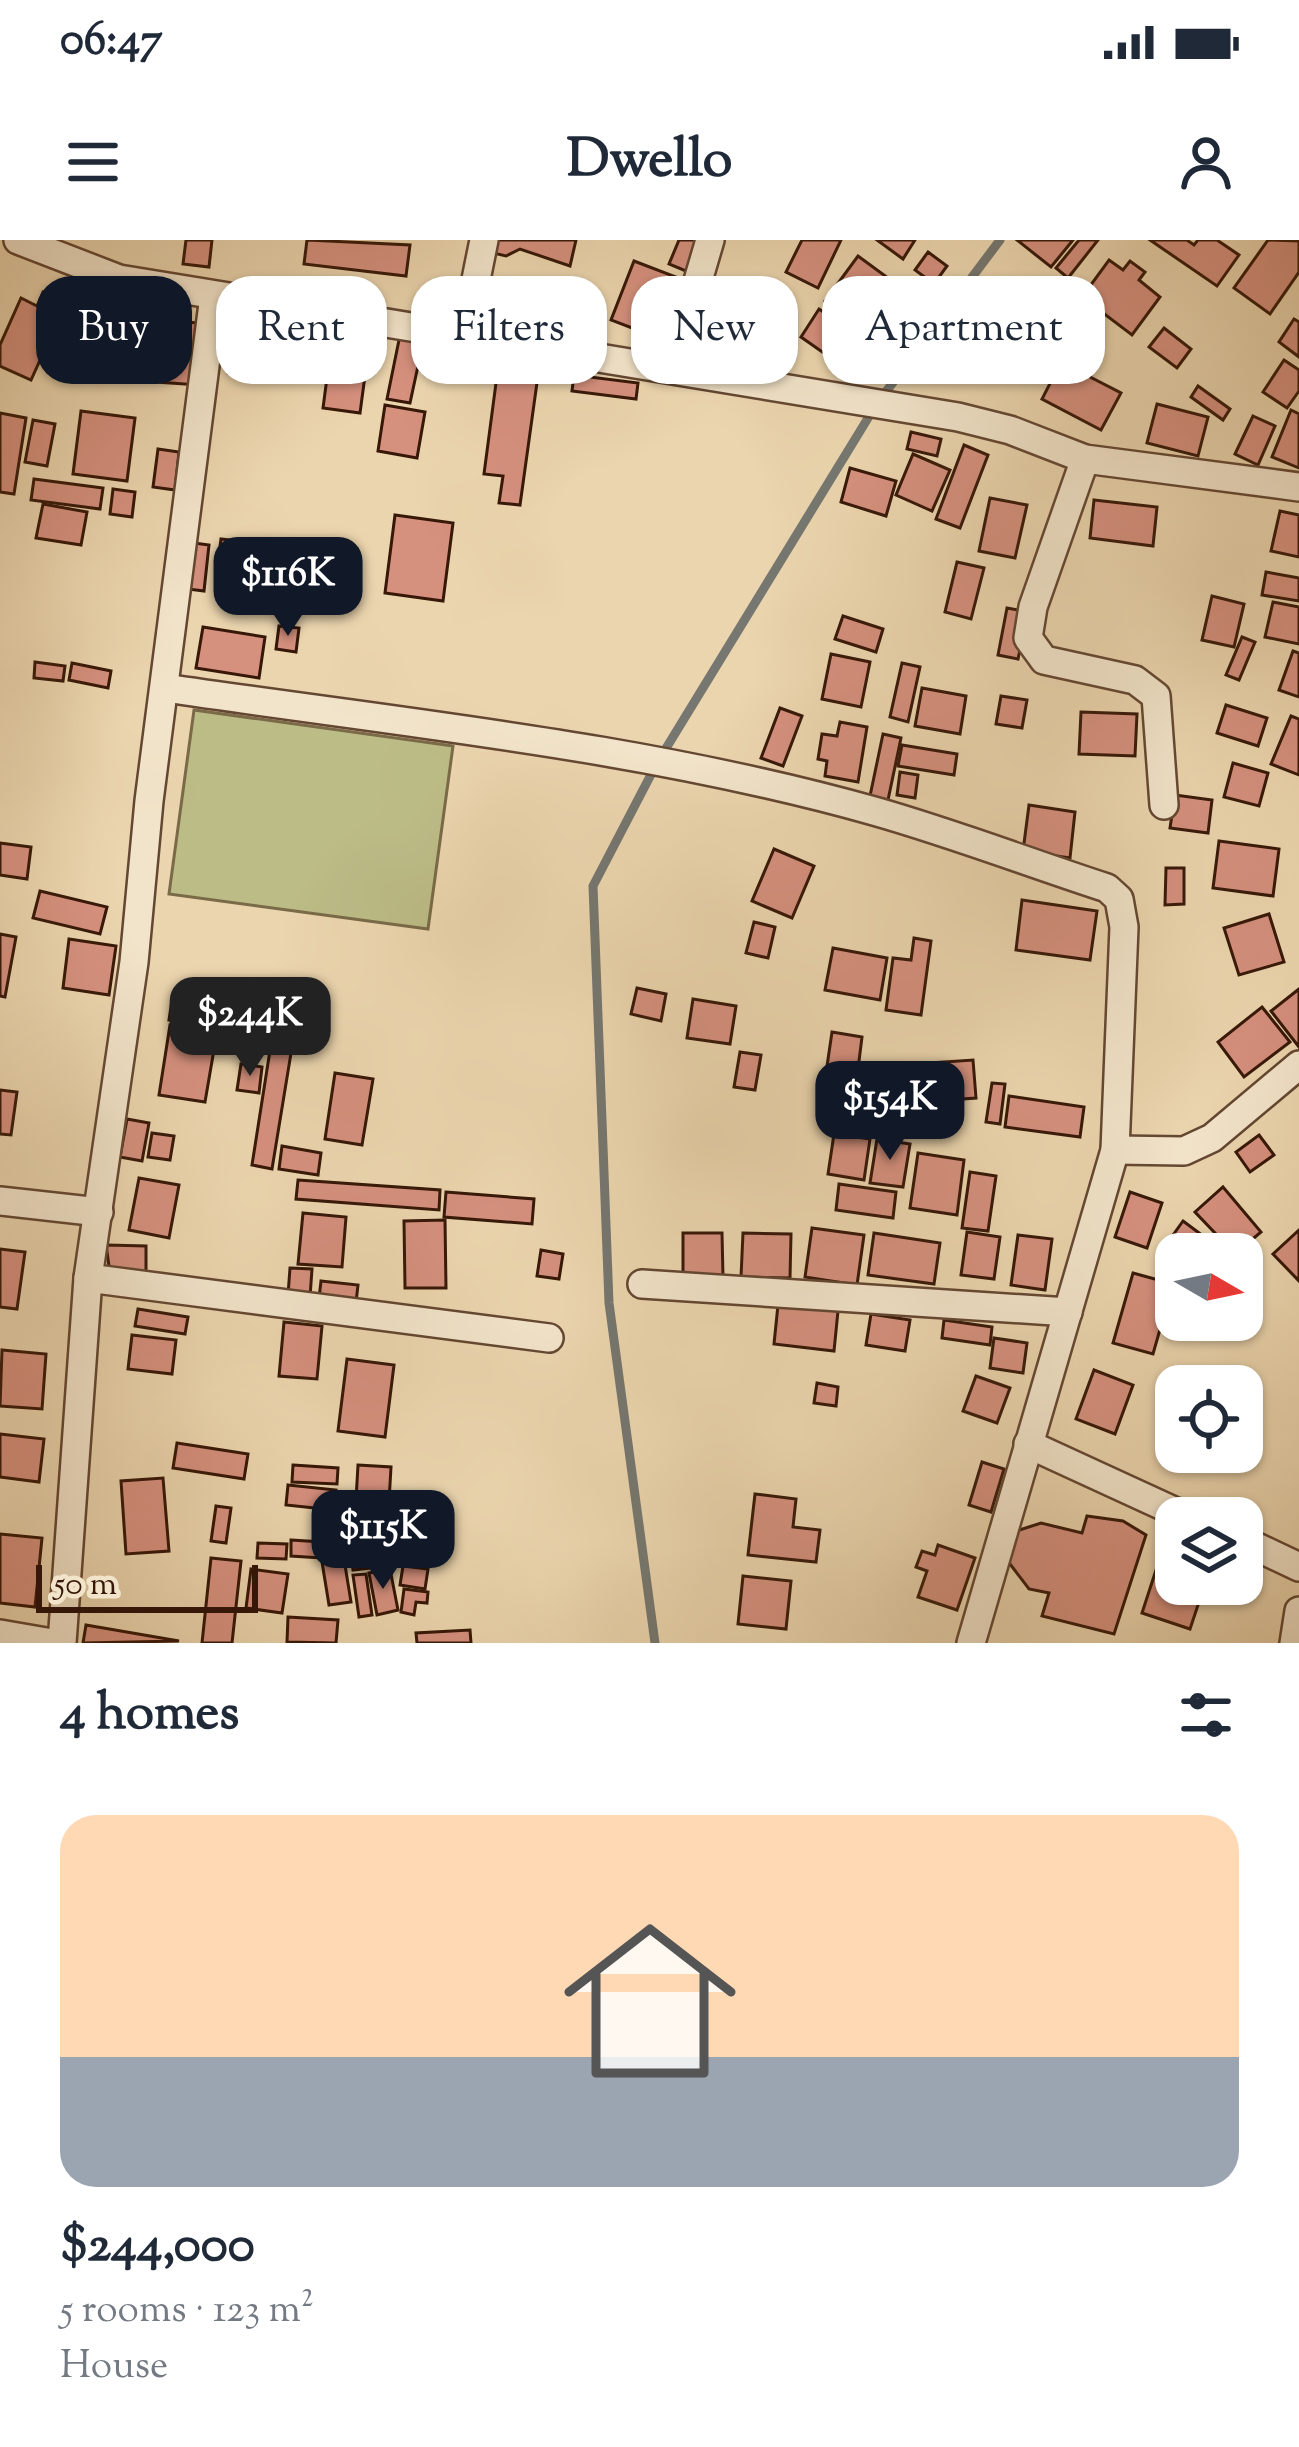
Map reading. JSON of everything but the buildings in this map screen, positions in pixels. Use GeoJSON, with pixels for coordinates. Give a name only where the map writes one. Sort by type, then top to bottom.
{"type":"FeatureCollection","features":[{"type":"Feature","properties":{"kind":"street"},"geometry":{"type":"LineString","coordinates":[[18,240],[119,279],[411,326]]}},
{"type":"Feature","properties":{"kind":"street"},"geometry":{"type":"LineString","coordinates":[[477,276],[484,240]]}},
{"type":"Feature","properties":{"kind":"street"},"geometry":{"type":"LineString","coordinates":[[699,276],[710,240]]}},
{"type":"Feature","properties":{"kind":"street"},"geometry":{"type":"LineString","coordinates":[[62,1643],[88,1278],[214,296]]}},
{"type":"Feature","properties":{"kind":"street"},"geometry":{"type":"LineString","coordinates":[[741,384],[958,417],[1010,430],[1085,459],[1299,487]]}},
{"type":"Feature","properties":{"kind":"street"},"geometry":{"type":"LineString","coordinates":[[1085,459],[1033,608],[1028,638],[1043,660],[1135,680],[1156,696],[1164,805]]}},
{"type":"Feature","properties":{"kind":"street"},"geometry":{"type":"LineString","coordinates":[[165,688],[563,745],[746,781],[874,811],[1107,888],[1119,899],[1124,927],[1115,1150],[970,1643]]}},
{"type":"Feature","properties":{"kind":"street"},"geometry":{"type":"LineString","coordinates":[[1115,1150],[1184,1151],[1212,1138],[1299,1065]]}},
{"type":"Feature","properties":{"kind":"street"},"geometry":{"type":"LineString","coordinates":[[0,1201],[99,1212]]}},
{"type":"Feature","properties":{"kind":"street"},"geometry":{"type":"LineString","coordinates":[[88,1278],[549,1338]]}},
{"type":"Feature","properties":{"kind":"street"},"geometry":{"type":"LineString","coordinates":[[641,1284],[1068,1312]]}},
{"type":"Feature","properties":{"kind":"street"},"geometry":{"type":"LineString","coordinates":[[1028,1444],[1155,1502]]}},
{"type":"Feature","properties":{"kind":"street"},"geometry":{"type":"LineString","coordinates":[[1263,1550],[1299,1567]]}},
{"type":"Feature","properties":{"kind":"street"},"geometry":{"type":"LineString","coordinates":[[1294,1643],[1299,1611]]}},
{"type":"Feature","properties":{"kind":"street"},"geometry":{"type":"LineString","coordinates":[[0,1634],[52,1643]]}},
{"type":"Feature","properties":{"kind":"green space"},"geometry":{"type":"Polygon","coordinates":[[[194,710],[453,746],[428,929],[169,894],[194,710]]]}},
{"type":"Feature","properties":{"kind":"waterway"},"geometry":{"type":"LineString","coordinates":[[655,1643],[609,1303],[593,886],[657,763],[876,405],[1000,240]]}}]}
